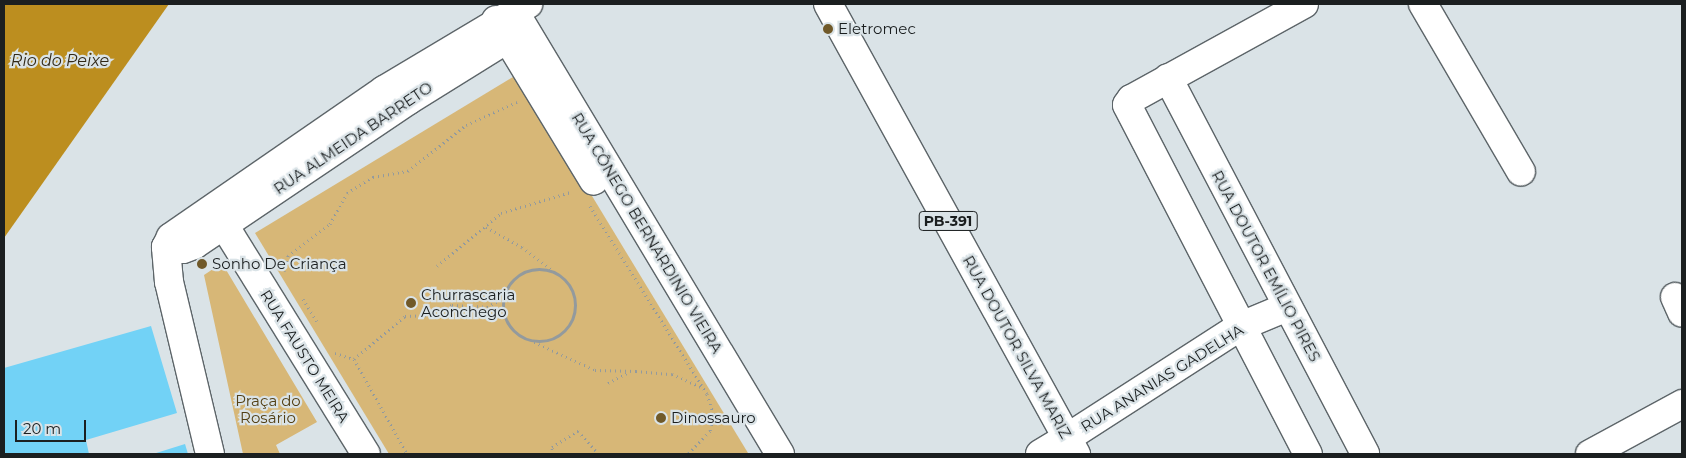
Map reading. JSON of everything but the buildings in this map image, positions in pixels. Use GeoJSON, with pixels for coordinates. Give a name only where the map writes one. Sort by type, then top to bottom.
{"type":"FeatureCollection","features":[{"type":"Feature","properties":{"kind":"street","name":"RUA DOUTOR SILVA MARIZ"},"geometry":{"type":"LineString","coordinates":[[828,4],[1071,446]]}},
{"type":"Feature","properties":{"kind":"street"},"geometry":{"type":"LineString","coordinates":[[1304,4],[1168,78],[1128,102],[1239,327],[1308,454]]}},
{"type":"Feature","properties":{"kind":"street"},"geometry":{"type":"LineString","coordinates":[[1422,4],[1521,172]]}},
{"type":"Feature","properties":{"kind":"street"},"geometry":{"type":"LineString","coordinates":[[514,20],[772,453]]}},
{"type":"Feature","properties":{"kind":"street","name":"RUA ALMEIDA BARRETO"},"geometry":{"type":"LineString","coordinates":[[210,454],[175,318],[175,243],[514,20]]}},
{"type":"Feature","properties":{"kind":"street","name":"RUA DOUTOR EMÍLIO PIRES"},"geometry":{"type":"LineString","coordinates":[[1168,78],[1365,454]]}},
{"type":"Feature","properties":{"kind":"street","name":"RUA FAUSTO MEIRA"},"geometry":{"type":"LineString","coordinates":[[218,215],[366,454]]}},
{"type":"Feature","properties":{"kind":"street","name":"RUA ANANIAS GADELHA"},"geometry":{"type":"LineString","coordinates":[[1040,454],[1071,446],[1239,327],[1287,307]]}},
{"type":"Feature","properties":{"kind":"street"},"geometry":{"type":"LineString","coordinates":[[1590,454],[1682,404]]}},
{"type":"Feature","properties":{"kind":"path"},"geometry":{"type":"LineString","coordinates":[[288,278],[283,270],[288,256],[330,224],[347,193],[373,177],[408,171],[488,112],[517,102],[523,105]]}},
{"type":"Feature","properties":{"kind":"path"},"geometry":{"type":"LineString","coordinates":[[438,266],[502,213],[566,192],[581,193]]}},
{"type":"Feature","properties":{"kind":"path"},"geometry":{"type":"LineString","coordinates":[[586,201],[702,387],[714,415],[710,431],[688,454]]}},
{"type":"Feature","properties":{"kind":"path"},"geometry":{"type":"LineString","coordinates":[[486,227],[522,247],[572,289],[575,313],[555,338],[532,341]]}},
{"type":"Feature","properties":{"kind":"path"},"geometry":{"type":"LineString","coordinates":[[354,359],[405,316],[433,315],[452,305],[487,307],[503,298],[521,273],[534,268],[554,272]]}},
{"type":"Feature","properties":{"kind":"path"},"geometry":{"type":"LineString","coordinates":[[299,293],[322,331]]}},
{"type":"Feature","properties":{"kind":"path"},"geometry":{"type":"LineString","coordinates":[[503,298],[507,322],[520,336],[595,370],[672,374],[702,387]]}},
{"type":"Feature","properties":{"kind":"path"},"geometry":{"type":"LineString","coordinates":[[331,346],[335,353],[354,359],[407,454]]}},
{"type":"Feature","properties":{"kind":"path"},"geometry":{"type":"LineString","coordinates":[[608,383],[637,371]]}},
{"type":"Feature","properties":{"kind":"path"},"geometry":{"type":"LineString","coordinates":[[553,454],[552,447],[578,431],[599,454]]}},
{"type":"Feature","properties":{"kind":"green space"},"geometry":{"type":"Polygon","coordinates":[[[518,74],[748,453],[389,454],[255,233],[518,74]]]}},
{"type":"Feature","properties":{"kind":"green space","name":"Praça do Rosário"},"geometry":{"type":"Polygon","coordinates":[[[222,263],[317,422],[276,445],[280,454],[243,454],[204,275],[222,263]]]}},
{"type":"Feature","properties":{"kind":"water","name":"Rio do Peixe"},"geometry":{"type":"Polygon","coordinates":[[[4,4],[169,4],[4,238],[4,4]]]}},
{"type":"Feature","properties":{"kind":"place","name":"Eletromec"},"geometry":{"type":"Point","coordinates":[828,29]}},
{"type":"Feature","properties":{"kind":"place","name":"Sonho De Criança"},"geometry":{"type":"Point","coordinates":[202,264]}},
{"type":"Feature","properties":{"kind":"place","name":"Churrascaria Aconchego"},"geometry":{"type":"Point","coordinates":[411,303]}},
{"type":"Feature","properties":{"kind":"place","name":"Dinossauro"},"geometry":{"type":"Point","coordinates":[661,418]}}]}
